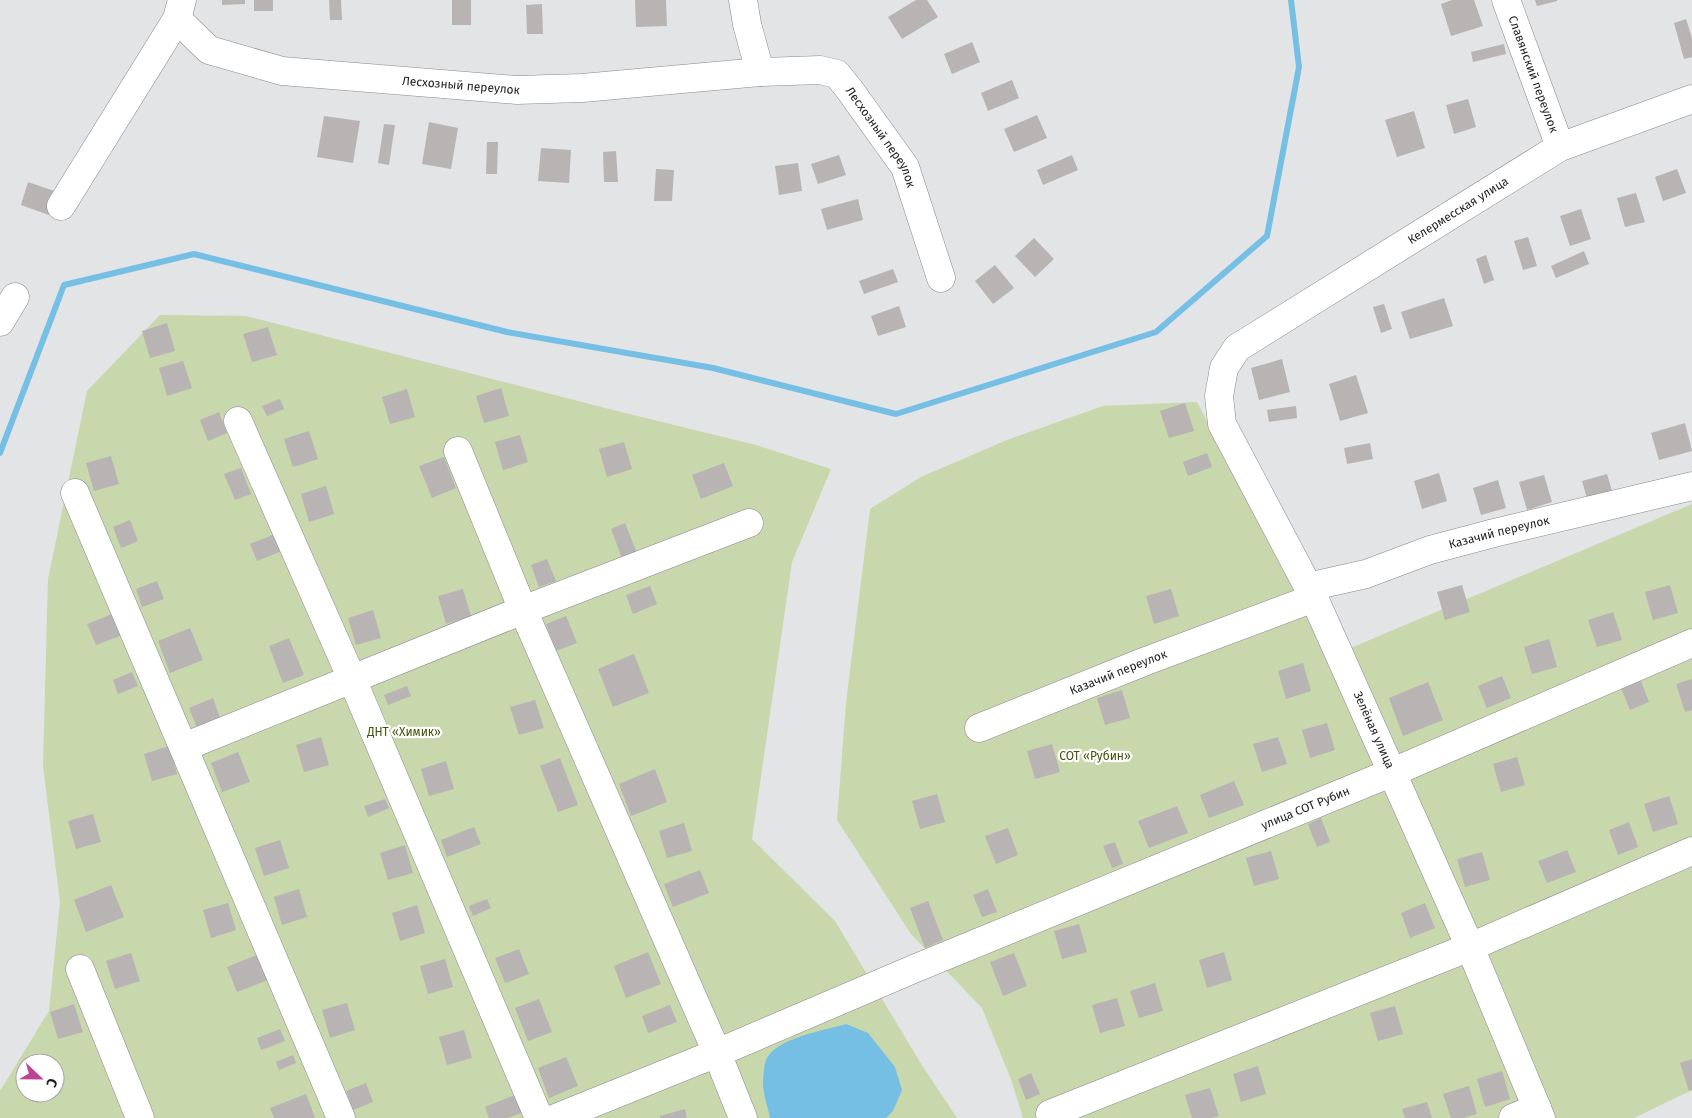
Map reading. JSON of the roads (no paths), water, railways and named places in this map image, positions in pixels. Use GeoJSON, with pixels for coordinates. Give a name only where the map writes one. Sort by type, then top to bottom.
{"type":"FeatureCollection","features":[{"type":"Feature","properties":{"kind":"street"},"geometry":{"type":"LineString","coordinates":[[743,0],[746,24],[760,72]]}},
{"type":"Feature","properties":{"kind":"street","name":"Славянский переулок"},"geometry":{"type":"LineString","coordinates":[[1506,0],[1560,147]]}},
{"type":"Feature","properties":{"kind":"street","name":"Лесхозный переулок"},"geometry":{"type":"LineString","coordinates":[[61,206],[180,9],[209,50],[282,71],[517,90],[582,88],[760,72],[820,70],[837,74],[905,167],[940,278]]}},
{"type":"Feature","properties":{"kind":"street","name":"Келермесская улица"},"geometry":{"type":"LineString","coordinates":[[1237,348],[1560,147],[1692,99]]}},
{"type":"Feature","properties":{"kind":"street"},"geometry":{"type":"LineString","coordinates":[[0,322],[15,297]]}},
{"type":"Feature","properties":{"kind":"street","name":"Зелёная улица"},"geometry":{"type":"LineString","coordinates":[[1237,348],[1224,368],[1219,396],[1222,424],[1311,592],[1393,772],[1470,947],[1530,1115]]}},
{"type":"Feature","properties":{"kind":"street"},"geometry":{"type":"LineString","coordinates":[[238,422],[352,679],[539,1118]]}},
{"type":"Feature","properties":{"kind":"street"},"geometry":{"type":"LineString","coordinates":[[458,451],[523,610],[717,1053],[743,1118]]}},
{"type":"Feature","properties":{"kind":"street","name":"Казачий переулок"},"geometry":{"type":"LineString","coordinates":[[979,728],[1146,662],[1311,592],[1430,550],[1485,535],[1692,486]]}},
{"type":"Feature","properties":{"kind":"street"},"geometry":{"type":"LineString","coordinates":[[75,493],[341,1118]]}},
{"type":"Feature","properties":{"kind":"street"},"geometry":{"type":"LineString","coordinates":[[184,747],[523,610],[749,523]]}},
{"type":"Feature","properties":{"kind":"street","name":"улица СОТ Рубин"},"geometry":{"type":"LineString","coordinates":[[556,1118],[1393,772],[1692,643]]}},
{"type":"Feature","properties":{"kind":"street"},"geometry":{"type":"LineString","coordinates":[[1050,1114],[1470,947],[1692,850]]}},
{"type":"Feature","properties":{"kind":"street"},"geometry":{"type":"LineString","coordinates":[[80,968],[140,1118]]}},
{"type":"Feature","properties":{"kind":"water"},"geometry":{"type":"Polygon","coordinates":[[[846,1024],[868,1033],[895,1067],[902,1090],[893,1111],[886,1118],[770,1118],[763,1083],[765,1062],[771,1052],[779,1046],[802,1036],[846,1024]]]}},
{"type":"Feature","properties":{"kind":"waterway"},"geometry":{"type":"LineString","coordinates":[[0,453],[64,285],[194,254],[507,332],[713,368],[896,414],[1156,332],[1267,236],[1299,67],[1291,0]]}},
{"type":"Feature","properties":{"kind":"park label","name":"ДНТ «Химик»"},"geometry":{"type":"Point","coordinates":[404,732]}},
{"type":"Feature","properties":{"kind":"park label","name":"СОТ «Рубин»"},"geometry":{"type":"Point","coordinates":[1095,756]}}]}
